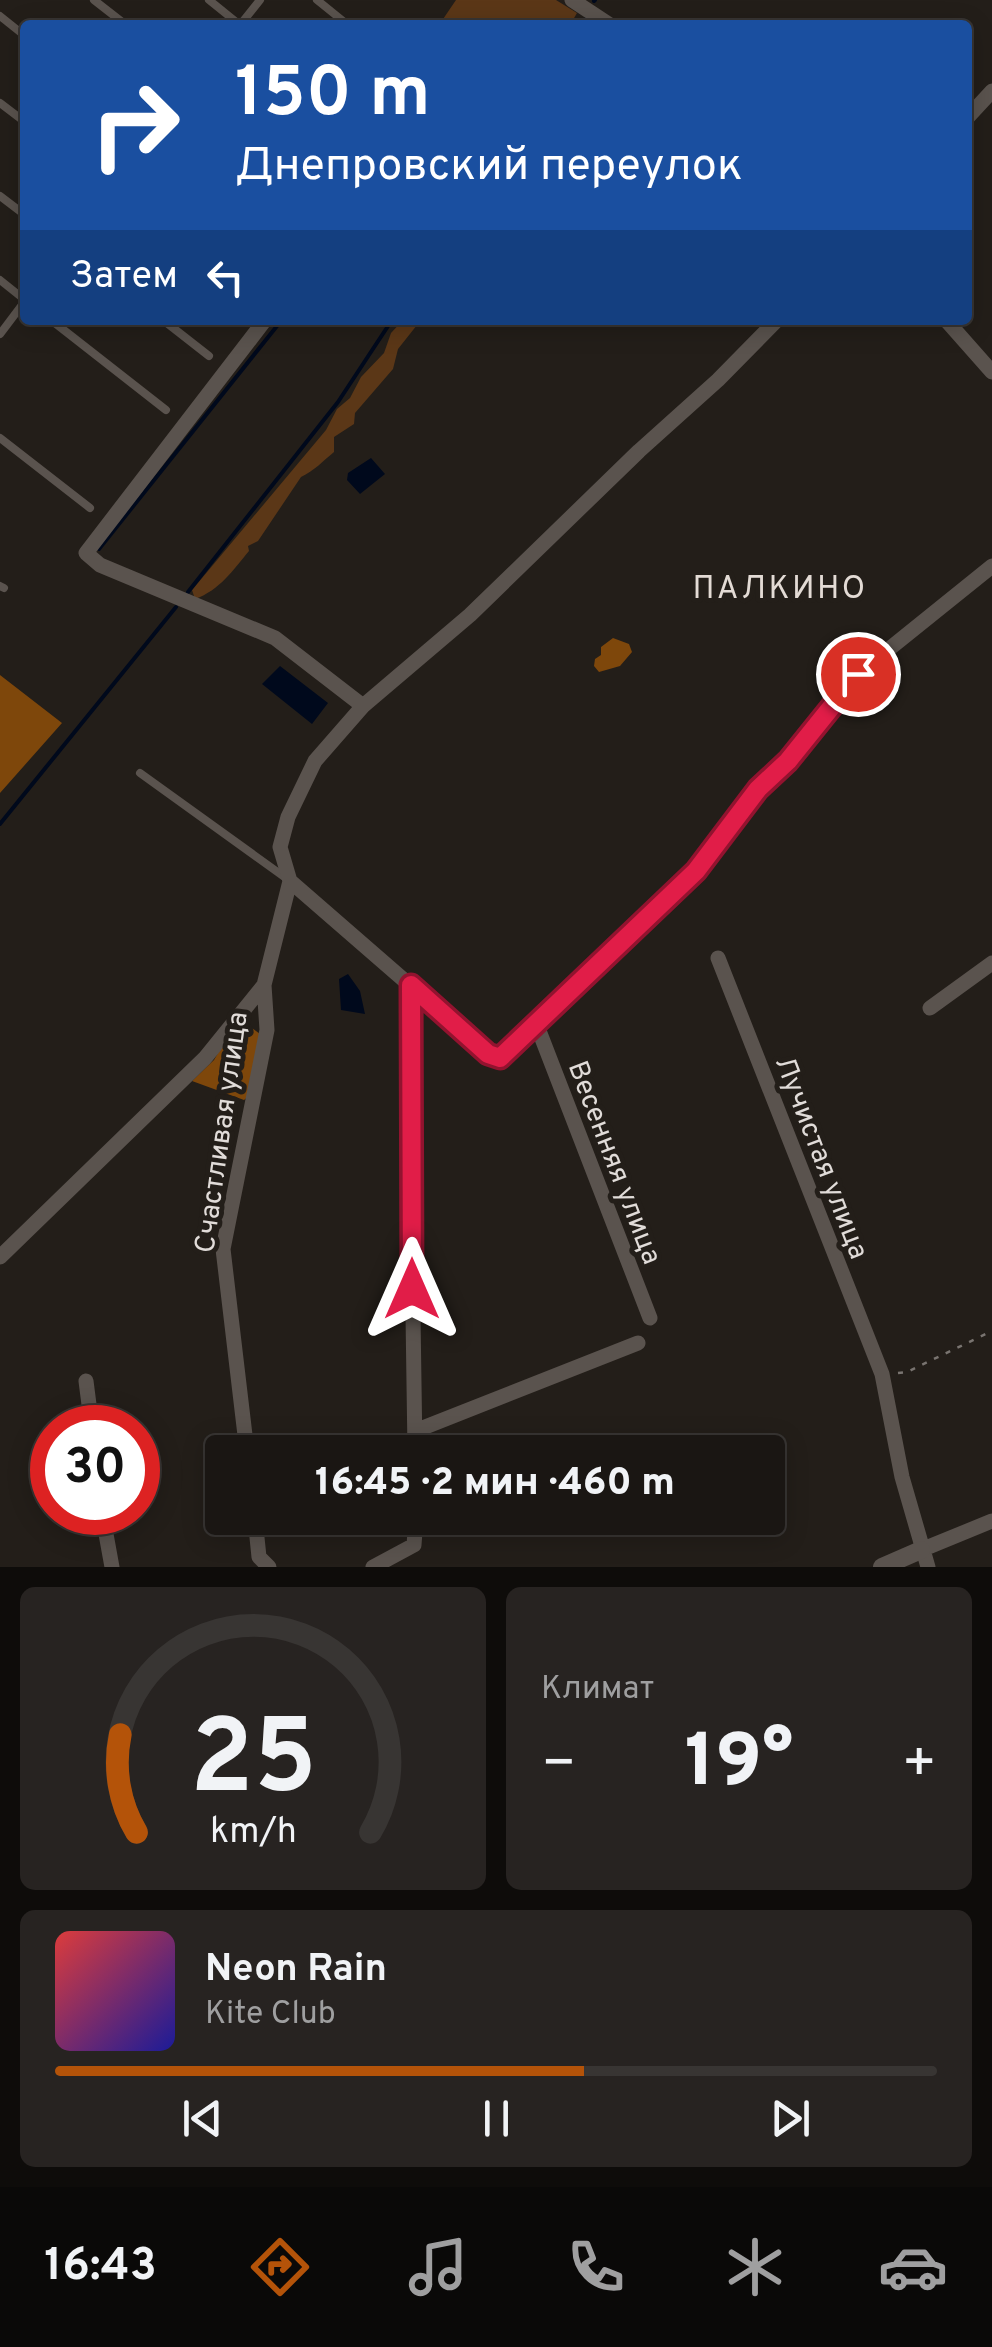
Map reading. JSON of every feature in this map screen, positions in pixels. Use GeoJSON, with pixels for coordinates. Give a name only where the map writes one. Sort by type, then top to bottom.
{"type":"FeatureCollection","features":[{"type":"Feature","properties":{"kind":"street"},"geometry":{"type":"LineString","coordinates":[[572,0],[602,20]]}},
{"type":"Feature","properties":{"kind":"street"},"geometry":{"type":"LineString","coordinates":[[972,113],[992,91]]}},
{"type":"Feature","properties":{"kind":"street"},"geometry":{"type":"LineString","coordinates":[[261,325],[86,548],[90,559],[100,565],[274,638],[363,706]]}},
{"type":"Feature","properties":{"kind":"street"},"geometry":{"type":"LineString","coordinates":[[771,325],[470,615],[363,706],[315,762],[288,817],[280,847],[290,882],[488,1054],[500,1058],[696,871],[758,789],[788,761],[858,674],[992,566]]}},
{"type":"Feature","properties":{"kind":"street"},"geometry":{"type":"LineString","coordinates":[[950,325],[992,372]]}},
{"type":"Feature","properties":{"kind":"street","name":"Счастливая улица"},"geometry":{"type":"LineString","coordinates":[[245,1435],[223,1249],[267,1030],[264,985],[290,882]]}},
{"type":"Feature","properties":{"kind":"street","name":"Лучистая улица"},"geometry":{"type":"LineString","coordinates":[[718,958],[882,1374],[925,1559]]}},
{"type":"Feature","properties":{"kind":"street"},"geometry":{"type":"LineString","coordinates":[[930,1008],[992,962]]}},
{"type":"Feature","properties":{"kind":"street"},"geometry":{"type":"LineString","coordinates":[[0,1257],[205,1058],[264,985]]}},
{"type":"Feature","properties":{"kind":"street"},"geometry":{"type":"LineString","coordinates":[[411,985],[412,1289]]}},
{"type":"Feature","properties":{"kind":"street","name":"Весенняя улица"},"geometry":{"type":"LineString","coordinates":[[536,1024],[650,1318]]}},
{"type":"Feature","properties":{"kind":"street"},"geometry":{"type":"LineString","coordinates":[[413,1315],[415,1435]]}},
{"type":"Feature","properties":{"kind":"street"},"geometry":{"type":"LineString","coordinates":[[415,1431],[638,1343]]}},
{"type":"Feature","properties":{"kind":"street"},"geometry":{"type":"LineString","coordinates":[[86,1380],[89,1405]]}},
{"type":"Feature","properties":{"kind":"street"},"geometry":{"type":"LineString","coordinates":[[882,1567],[925,1559],[992,1521]]}},
{"type":"Feature","properties":{"kind":"street"},"geometry":{"type":"LineString","coordinates":[[106,1535],[112,1567]]}},
{"type":"Feature","properties":{"kind":"street"},"geometry":{"type":"LineString","coordinates":[[257,1535],[259,1557],[269,1567]]}},
{"type":"Feature","properties":{"kind":"street"},"geometry":{"type":"LineString","coordinates":[[373,1567],[414,1546],[415,1535]]}},
{"type":"Feature","properties":{"kind":"lane"},"geometry":{"type":"LineString","coordinates":[[94,0],[120,20]]}},
{"type":"Feature","properties":{"kind":"lane"},"geometry":{"type":"LineString","coordinates":[[208,0],[234,20]]}},
{"type":"Feature","properties":{"kind":"lane"},"geometry":{"type":"LineString","coordinates":[[244,20],[260,0]]}},
{"type":"Feature","properties":{"kind":"lane"},"geometry":{"type":"LineString","coordinates":[[317,0],[342,20]]}},
{"type":"Feature","properties":{"kind":"lane"},"geometry":{"type":"LineString","coordinates":[[0,16],[20,32]]}},
{"type":"Feature","properties":{"kind":"lane"},"geometry":{"type":"LineString","coordinates":[[0,103],[20,118]]}},
{"type":"Feature","properties":{"kind":"lane"},"geometry":{"type":"LineString","coordinates":[[0,196],[20,211]]}},
{"type":"Feature","properties":{"kind":"lane"},"geometry":{"type":"LineString","coordinates":[[0,280],[20,296]]}},
{"type":"Feature","properties":{"kind":"lane"},"geometry":{"type":"LineString","coordinates":[[0,334],[20,307]]}},
{"type":"Feature","properties":{"kind":"lane"},"geometry":{"type":"LineString","coordinates":[[57,325],[166,410]]}},
{"type":"Feature","properties":{"kind":"lane"},"geometry":{"type":"LineString","coordinates":[[170,325],[210,356]]}},
{"type":"Feature","properties":{"kind":"lane"},"geometry":{"type":"LineString","coordinates":[[0,438],[90,508]]}},
{"type":"Feature","properties":{"kind":"lane"},"geometry":{"type":"LineString","coordinates":[[140,773],[290,882]]}},
{"type":"Feature","properties":{"kind":"path"},"geometry":{"type":"LineString","coordinates":[[882,1374],[907,1372],[992,1331]]}},
{"type":"Feature","properties":{"kind":"shaded area"},"geometry":{"type":"Polygon","coordinates":[[[456,0],[556,0],[577,13],[573,20],[442,20],[456,0]]]}},
{"type":"Feature","properties":{"kind":"shaded area"},"geometry":{"type":"Polygon","coordinates":[[[398,325],[417,325],[398,349],[393,369],[355,413],[354,424],[334,437],[334,452],[301,477],[258,541],[248,546],[249,551],[225,579],[195,599],[192,590],[326,430],[361,377],[384,353],[398,325]]]}},
{"type":"Feature","properties":{"kind":"shaded area"},"geometry":{"type":"Polygon","coordinates":[[[613,638],[629,644],[632,652],[620,666],[599,672],[594,666],[595,659],[601,655],[601,647],[613,638]]]}},
{"type":"Feature","properties":{"kind":"shaded area"},"geometry":{"type":"Polygon","coordinates":[[[0,675],[62,723],[0,793],[0,675]]]}},
{"type":"Feature","properties":{"kind":"shaded area"},"geometry":{"type":"Polygon","coordinates":[[[248,1025],[260,1034],[250,1095],[244,1100],[192,1081],[214,1060],[229,1034],[248,1025]]]}},
{"type":"Feature","properties":{"kind":"water"},"geometry":{"type":"Polygon","coordinates":[[[371,458],[385,474],[360,494],[347,480],[348,473],[371,458]]]}},
{"type":"Feature","properties":{"kind":"water"},"geometry":{"type":"Polygon","coordinates":[[[280,666],[328,703],[312,724],[262,684],[280,666]]]}},
{"type":"Feature","properties":{"kind":"water"},"geometry":{"type":"Polygon","coordinates":[[[348,974],[360,991],[365,1014],[341,1010],[339,979],[348,974]]]}},
{"type":"Feature","properties":{"kind":"waterway"},"geometry":{"type":"LineString","coordinates":[[188,592],[338,402],[389,325]]}},
{"type":"Feature","properties":{"kind":"waterway"},"geometry":{"type":"LineString","coordinates":[[99,549],[277,326]]}},
{"type":"Feature","properties":{"kind":"waterway"},"geometry":{"type":"LineString","coordinates":[[0,824],[176,607]]}},
{"type":"Feature","properties":{"kind":"district","name":"ПАЛКИНО"},"geometry":{"type":"Point","coordinates":[780,587]}},
{"type":"Feature","properties":{"kind":"route"},"geometry":{"type":"LineString","coordinates":[[412,1289],[411,985],[488,1054],[500,1058],[696,871],[758,789],[788,761],[858,674]]}}]}
